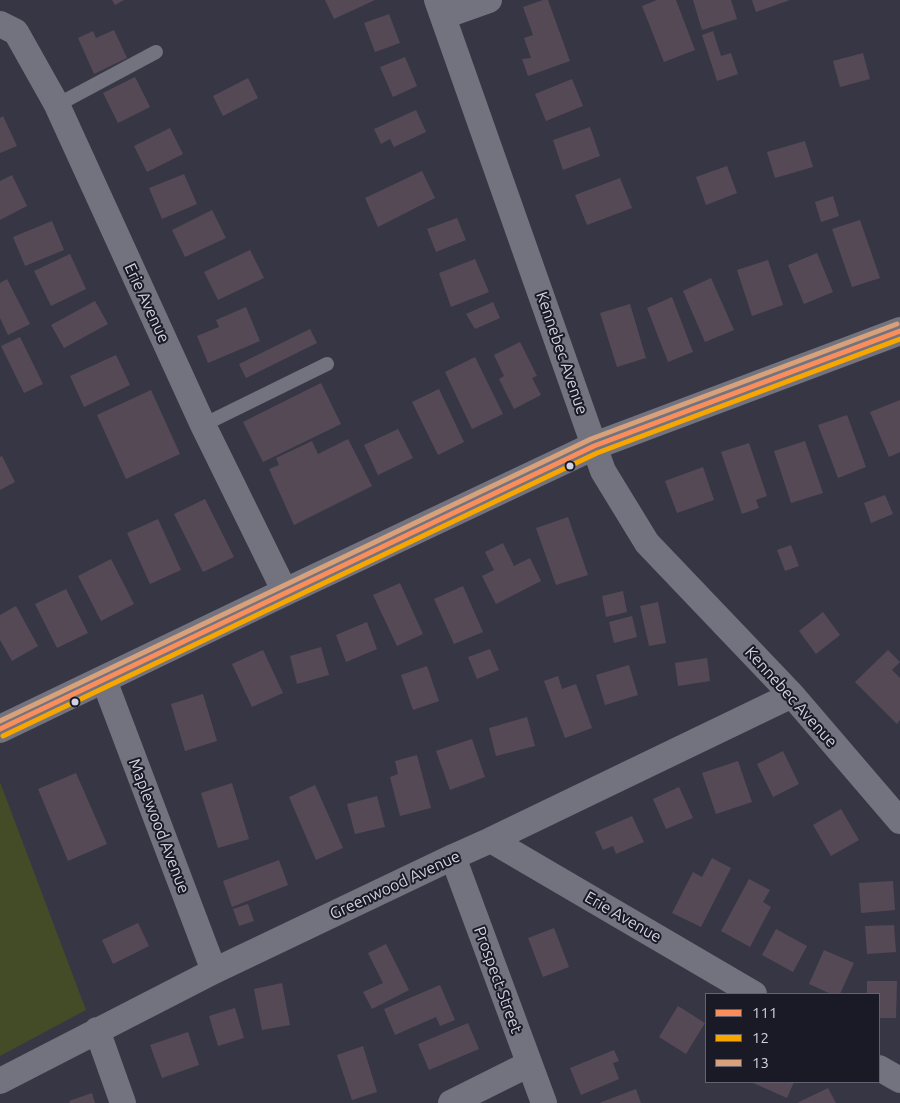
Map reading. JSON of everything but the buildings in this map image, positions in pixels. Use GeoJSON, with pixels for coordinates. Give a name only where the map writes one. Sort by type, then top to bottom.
{"type":"FeatureCollection","features":[{"type":"Feature","properties":{"kind":"street"},"geometry":{"type":"LineString","coordinates":[[440,8],[489,0]]}},
{"type":"Feature","properties":{"kind":"street","name":"Kennebec Avenue"},"geometry":{"type":"LineString","coordinates":[[440,8],[602,470],[647,543],[792,695],[900,821]]}},
{"type":"Feature","properties":{"kind":"street","name":"Erie Avenue"},"geometry":{"type":"LineString","coordinates":[[0,24],[16,32],[57,105],[203,425],[285,592]]}},
{"type":"Feature","properties":{"kind":"street"},"geometry":{"type":"LineString","coordinates":[[0,729],[594,446],[900,331]]}},
{"type":"Feature","properties":{"kind":"street","name":"Maplewood Avenue"},"geometry":{"type":"LineString","coordinates":[[104,680],[214,971]]}},
{"type":"Feature","properties":{"kind":"street","name":"Greenwood Avenue"},"geometry":{"type":"LineString","coordinates":[[0,1081],[214,971],[792,695]]}},
{"type":"Feature","properties":{"kind":"street","name":"Erie Avenue"},"geometry":{"type":"LineString","coordinates":[[491,840],[752,993]]}},
{"type":"Feature","properties":{"kind":"street","name":"Prospect Street"},"geometry":{"type":"LineString","coordinates":[[452,857],[544,1103]]}},
{"type":"Feature","properties":{"kind":"street"},"geometry":{"type":"LineString","coordinates":[[97,1030],[123,1103]]}},
{"type":"Feature","properties":{"kind":"street"},"geometry":{"type":"LineString","coordinates":[[451,1103],[529,1064]]}},
{"type":"Feature","properties":{"kind":"street"},"geometry":{"type":"LineString","coordinates":[[880,1069],[900,1080]]}},
{"type":"Feature","properties":{"kind":"lane"},"geometry":{"type":"LineString","coordinates":[[57,105],[156,52]]}},
{"type":"Feature","properties":{"kind":"lane"},"geometry":{"type":"LineString","coordinates":[[203,425],[327,364]]}},
{"type":"Feature","properties":{"kind":"green space"},"geometry":{"type":"Polygon","coordinates":[[[0,782],[86,1010],[0,1056],[0,782]]]}},
{"type":"Feature","properties":{"kind":"transit line","name":"13"},"geometry":{"type":"LineString","coordinates":[[0,721],[591,439],[897,324]]}},
{"type":"Feature","properties":{"kind":"transit line","name":"111"},"geometry":{"type":"LineString","coordinates":[[0,729],[594,446],[900,331]]}},
{"type":"Feature","properties":{"kind":"transit line","name":"12"},"geometry":{"type":"LineString","coordinates":[[3,736],[597,453],[900,339]]}}]}
